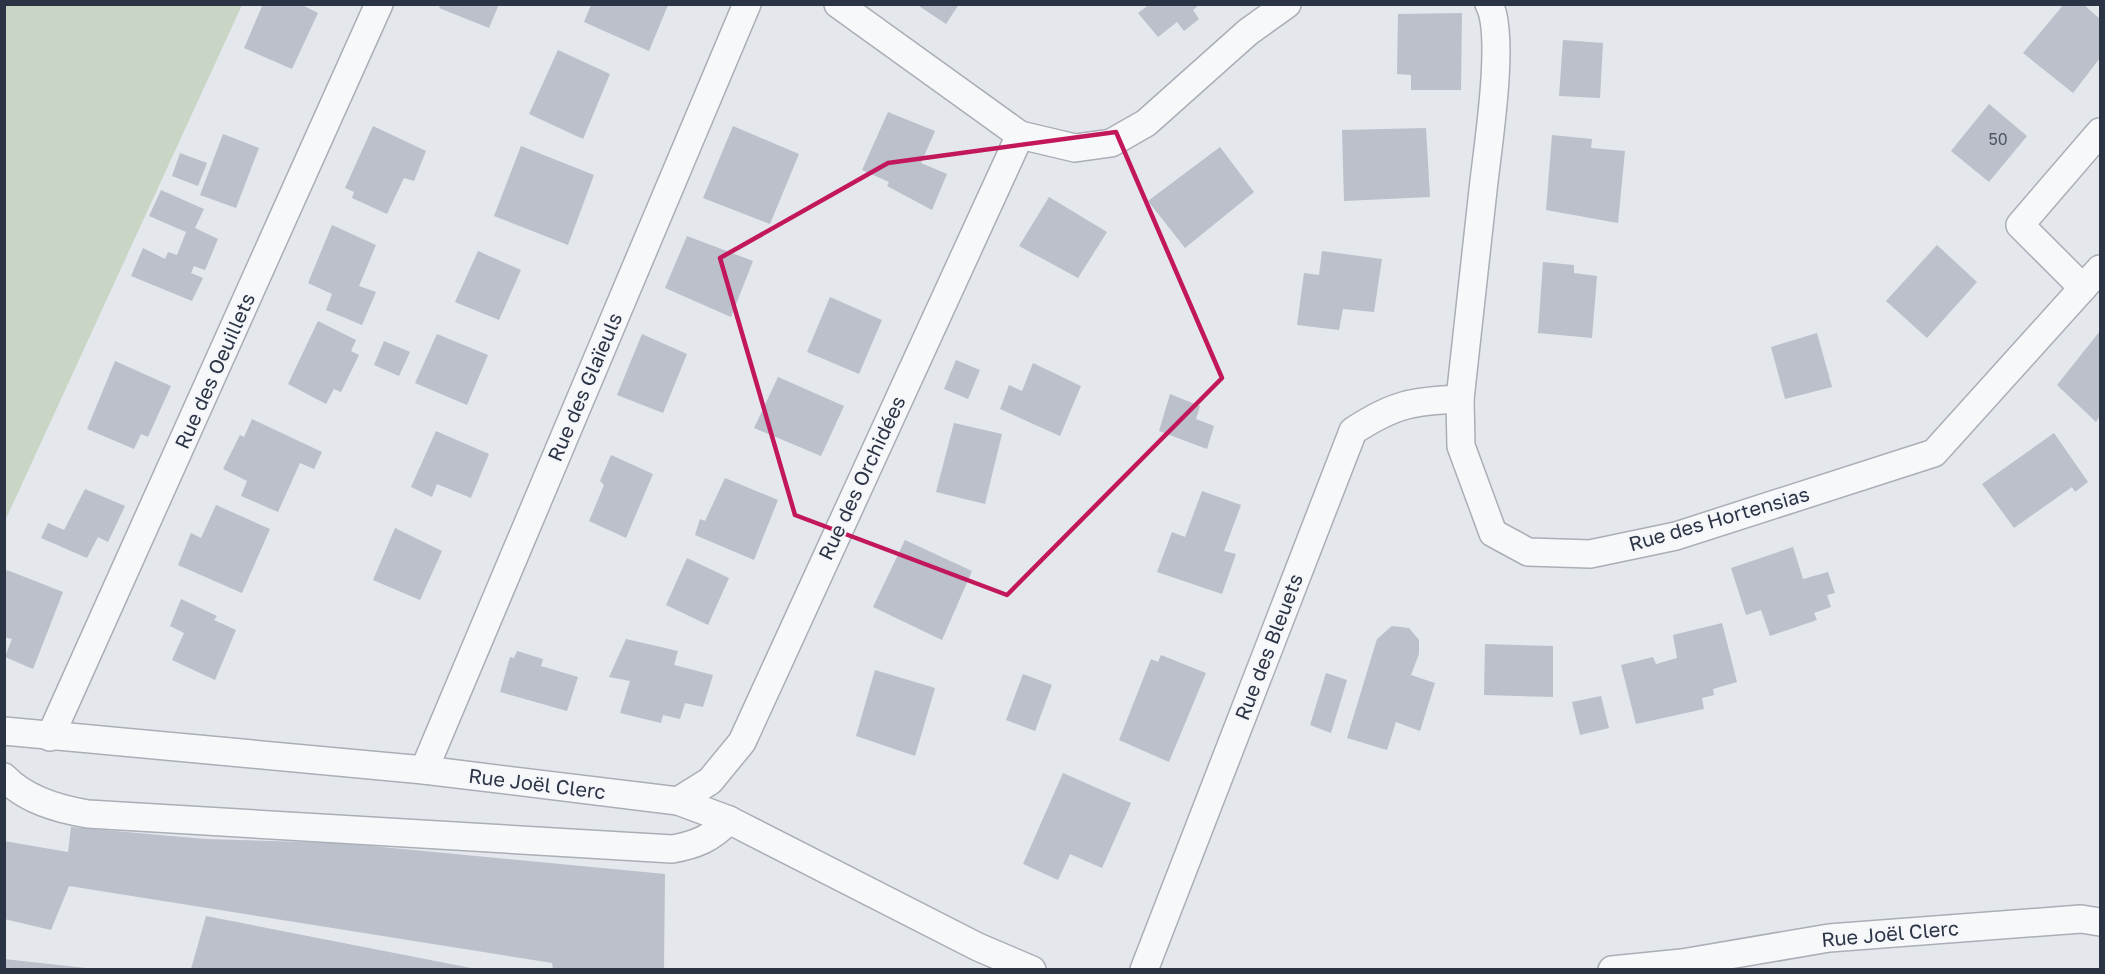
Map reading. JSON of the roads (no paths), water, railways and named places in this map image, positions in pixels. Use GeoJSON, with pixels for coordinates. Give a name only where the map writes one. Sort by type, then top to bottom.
{"type":"FeatureCollection","features":[{"type":"Feature","properties":{"kind":"street","name":"Rue des Oeuillets"},"geometry":{"type":"LineString","coordinates":[[50,737],[379,4]]}},
{"type":"Feature","properties":{"kind":"street","name":"Rue des Glaïeuls"},"geometry":{"type":"LineString","coordinates":[[424,770],[747,4]]}},
{"type":"Feature","properties":{"kind":"street"},"geometry":{"type":"LineString","coordinates":[[838,4],[1020,135],[1075,148],[1111,143],[1146,123],[1248,32],[1287,4]]}},
{"type":"Feature","properties":{"kind":"street","name":"Rue des Hortensias"},"geometry":{"type":"LineString","coordinates":[[1489,4],[1493,12],[1495,33],[1494,88],[1460,399],[1461,446],[1493,533],[1528,552],[1590,554],[1676,536],[1934,453],[2092,278],[2020,225],[2100,132]]}},
{"type":"Feature","properties":{"kind":"street","name":"Rue des Orchidées"},"geometry":{"type":"LineString","coordinates":[[678,801],[710,781],[742,742],[1020,135]]}},
{"type":"Feature","properties":{"kind":"street","name":"Rue des Bleuets"},"geometry":{"type":"LineString","coordinates":[[1144,969],[1353,431],[1382,412],[1415,401],[1460,399]]}},
{"type":"Feature","properties":{"kind":"street","name":"Rue Joël Clerc"},"geometry":{"type":"LineString","coordinates":[[4,731],[424,770],[678,801],[729,820],[978,947],[1032,969]]}},
{"type":"Feature","properties":{"kind":"street"},"geometry":{"type":"LineString","coordinates":[[4,777],[36,799],[63,810],[112,816],[672,849],[692,846],[713,836],[729,820]]}},
{"type":"Feature","properties":{"kind":"street","name":"Rue Joël Clerc"},"geometry":{"type":"LineString","coordinates":[[1612,969],[1679,966],[1829,938],[2082,919],[2100,922]]}}]}
